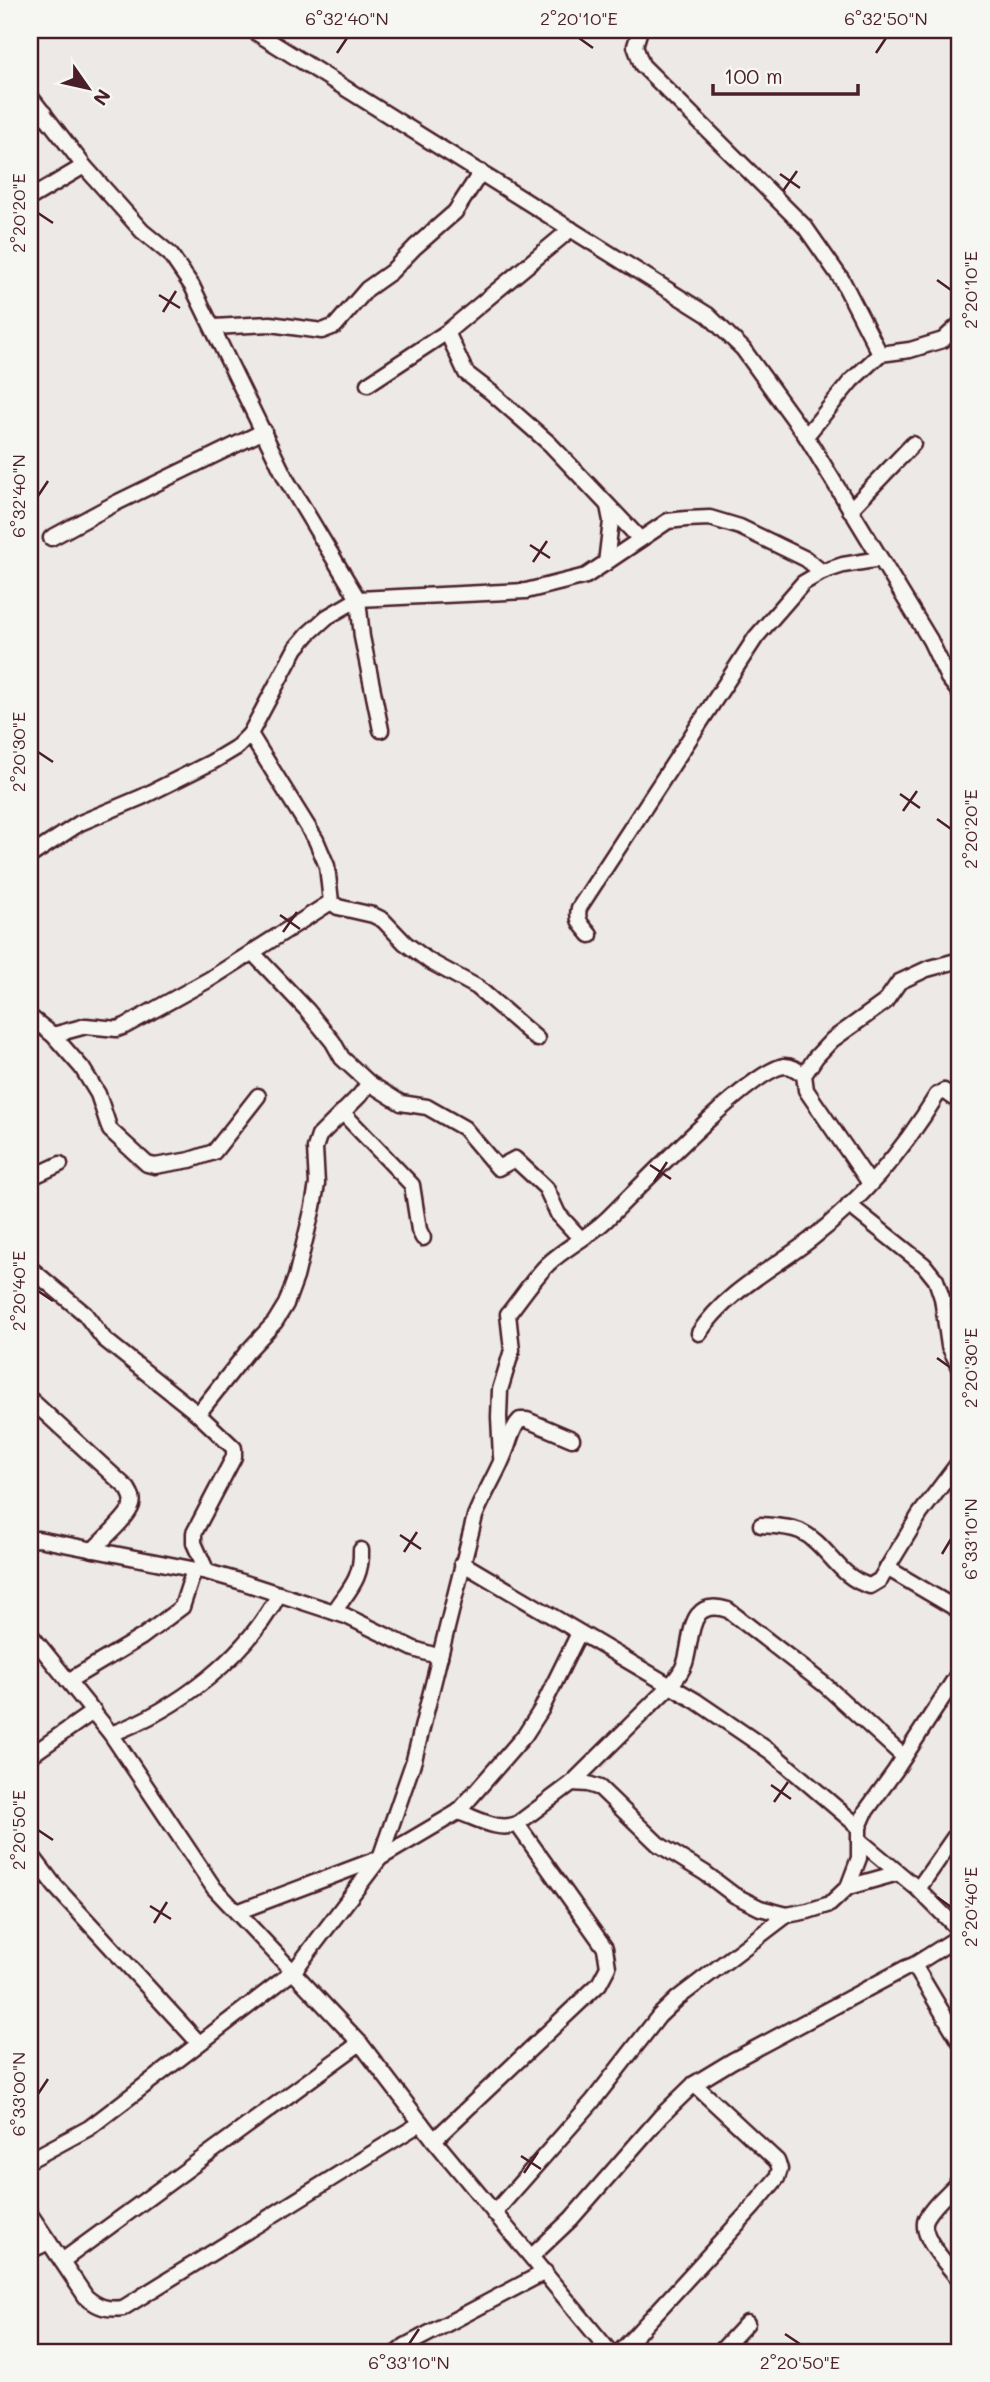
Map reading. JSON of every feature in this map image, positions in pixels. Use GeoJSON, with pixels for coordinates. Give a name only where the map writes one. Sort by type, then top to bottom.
{"type":"FeatureCollection","features":[{"type":"Feature","properties":{"kind":"street"},"geometry":{"type":"LineString","coordinates":[[252,30],[708,314],[743,349],[806,436],[954,676],[960,694]]}},
{"type":"Feature","properties":{"kind":"street"},"geometry":{"type":"LineString","coordinates":[[640,30],[635,46],[642,65],[805,227],[842,280],[880,354]]}},
{"type":"Feature","properties":{"kind":"street"},"geometry":{"type":"LineString","coordinates":[[30,96],[84,166],[142,231],[170,254],[192,286],[286,479],[358,599],[362,637],[381,730]]}},
{"type":"Feature","properties":{"kind":"street"},"geometry":{"type":"LineString","coordinates":[[30,124],[44,113]]}},
{"type":"Feature","properties":{"kind":"street"},"geometry":{"type":"LineString","coordinates":[[30,198],[84,166]]}},
{"type":"Feature","properties":{"kind":"street"},"geometry":{"type":"LineString","coordinates":[[214,327],[271,324],[322,331],[335,326],[367,289],[391,272],[455,212],[481,172]]}},
{"type":"Feature","properties":{"kind":"street"},"geometry":{"type":"LineString","coordinates":[[368,384],[447,332],[571,229]]}},
{"type":"Feature","properties":{"kind":"street"},"geometry":{"type":"LineString","coordinates":[[806,436],[851,381],[880,354],[910,351],[943,340],[960,324]]}},
{"type":"Feature","properties":{"kind":"street"},"geometry":{"type":"LineString","coordinates":[[447,332],[466,373],[550,444],[639,538]]}},
{"type":"Feature","properties":{"kind":"street"},"geometry":{"type":"LineString","coordinates":[[51,538],[264,430]]}},
{"type":"Feature","properties":{"kind":"street"},"geometry":{"type":"LineString","coordinates":[[850,510],[913,444]]}},
{"type":"Feature","properties":{"kind":"street"},"geometry":{"type":"LineString","coordinates":[[606,563],[611,521],[608,506]]}},
{"type":"Feature","properties":{"kind":"street"},"geometry":{"type":"LineString","coordinates":[[30,856],[80,823],[142,797],[237,747],[250,734],[296,648],[327,617],[358,599],[526,591],[586,576],[668,521],[710,518],[740,527],[806,559],[822,572]]}},
{"type":"Feature","properties":{"kind":"street"},"geometry":{"type":"LineString","coordinates":[[590,934],[577,917],[579,908],[756,637],[803,583],[822,572],[843,565],[880,559]]}},
{"type":"Feature","properties":{"kind":"street"},"geometry":{"type":"LineString","coordinates":[[250,734],[316,839],[327,866],[331,902],[338,907],[383,920],[405,943],[429,961],[477,987],[537,1039]]}},
{"type":"Feature","properties":{"kind":"street"},"geometry":{"type":"LineString","coordinates":[[53,1035],[86,1026],[117,1029],[125,1027],[210,979],[314,910],[331,902]]}},
{"type":"Feature","properties":{"kind":"street"},"geometry":{"type":"LineString","coordinates":[[252,952],[307,1010],[333,1042],[342,1058],[369,1083],[401,1103],[427,1107],[464,1128],[498,1168],[515,1158],[545,1188],[558,1214],[581,1238]]}},
{"type":"Feature","properties":{"kind":"street"},"geometry":{"type":"LineString","coordinates":[[869,1182],[806,1090],[804,1075],[832,1040],[885,1002],[899,982],[927,969],[960,960]]}},
{"type":"Feature","properties":{"kind":"street"},"geometry":{"type":"LineString","coordinates":[[30,1017],[53,1035],[82,1068],[98,1094],[110,1130],[146,1164],[155,1166],[178,1162],[214,1152],[258,1096]]}},
{"type":"Feature","properties":{"kind":"street"},"geometry":{"type":"LineString","coordinates":[[502,1459],[499,1428],[500,1390],[512,1350],[508,1314],[539,1274],[581,1238],[606,1221],[703,1125],[745,1089],[772,1071],[785,1066],[804,1075]]}},
{"type":"Feature","properties":{"kind":"street"},"geometry":{"type":"LineString","coordinates":[[198,1414],[247,1352],[275,1322],[286,1304],[296,1277],[313,1207],[317,1184],[315,1148],[319,1136],[369,1083]]}},
{"type":"Feature","properties":{"kind":"street"},"geometry":{"type":"LineString","coordinates":[[699,1333],[726,1300],[812,1238],[849,1205],[897,1155],[937,1095],[944,1091],[960,1102]]}},
{"type":"Feature","properties":{"kind":"street"},"geometry":{"type":"LineString","coordinates":[[342,1112],[412,1185],[419,1230],[423,1238]]}},
{"type":"Feature","properties":{"kind":"street"},"geometry":{"type":"LineString","coordinates":[[30,1178],[60,1164]]}},
{"type":"Feature","properties":{"kind":"street"},"geometry":{"type":"LineString","coordinates":[[849,1205],[924,1265],[936,1280],[942,1298],[949,1346],[960,1368]]}},
{"type":"Feature","properties":{"kind":"street"},"geometry":{"type":"LineString","coordinates":[[30,1268],[85,1314],[104,1339],[198,1414],[234,1448],[234,1457],[194,1533],[200,1571],[182,1607],[142,1637],[68,1681]]}},
{"type":"Feature","properties":{"kind":"street"},"geometry":{"type":"LineString","coordinates":[[30,1399],[128,1489],[132,1497],[133,1504],[128,1513],[93,1550]]}},
{"type":"Feature","properties":{"kind":"street"},"geometry":{"type":"LineString","coordinates":[[30,2160],[89,2128],[294,1971],[380,1858],[414,1760],[475,1516],[502,1459],[513,1426],[520,1420],[527,1420],[572,1439]]}},
{"type":"Feature","properties":{"kind":"street"},"geometry":{"type":"LineString","coordinates":[[761,1525],[784,1526],[801,1531],[846,1575],[870,1586],[880,1580],[920,1514],[960,1461]]}},
{"type":"Feature","properties":{"kind":"street"},"geometry":{"type":"LineString","coordinates":[[30,1540],[38,1539],[200,1571],[334,1612],[414,1649],[440,1657]]}},
{"type":"Feature","properties":{"kind":"street"},"geometry":{"type":"LineString","coordinates":[[334,1612],[356,1581],[362,1564],[361,1550]]}},
{"type":"Feature","properties":{"kind":"street"},"geometry":{"type":"LineString","coordinates":[[462,1563],[670,1686],[771,1752],[960,1931]]}},
{"type":"Feature","properties":{"kind":"street"},"geometry":{"type":"LineString","coordinates":[[887,1568],[960,1611]]}},
{"type":"Feature","properties":{"kind":"street"},"geometry":{"type":"LineString","coordinates":[[111,1734],[141,1723],[174,1702],[236,1653],[266,1619],[279,1594]]}},
{"type":"Feature","properties":{"kind":"street"},"geometry":{"type":"LineString","coordinates":[[458,1812],[501,1828],[517,1824],[572,1783],[682,1671],[691,1627],[695,1617],[707,1608],[719,1607],[728,1610],[825,1685],[904,1757]]}},
{"type":"Feature","properties":{"kind":"street"},"geometry":{"type":"LineString","coordinates":[[237,1912],[380,1858],[458,1812],[525,1735],[541,1710],[579,1633]]}},
{"type":"Feature","properties":{"kind":"street"},"geometry":{"type":"LineString","coordinates":[[30,1634],[111,1734],[214,1888],[360,2043],[434,2140],[610,2352]]}},
{"type":"Feature","properties":{"kind":"street"},"geometry":{"type":"LineString","coordinates":[[848,1887],[859,1858],[859,1834],[866,1811],[960,1671]]}},
{"type":"Feature","properties":{"kind":"street"},"geometry":{"type":"LineString","coordinates":[[30,1756],[94,1712]]}},
{"type":"Feature","properties":{"kind":"street"},"geometry":{"type":"LineString","coordinates":[[572,1783],[600,1788],[658,1844],[705,1873],[734,1895],[761,1908],[788,1915]]}},
{"type":"Feature","properties":{"kind":"street"},"geometry":{"type":"LineString","coordinates":[[434,2140],[599,1984],[608,1967],[605,1948],[517,1824]]}},
{"type":"Feature","properties":{"kind":"street"},"geometry":{"type":"LineString","coordinates":[[918,1889],[960,1829]]}},
{"type":"Feature","properties":{"kind":"street"},"geometry":{"type":"LineString","coordinates":[[30,1853],[55,1886],[199,2043]]}},
{"type":"Feature","properties":{"kind":"street"},"geometry":{"type":"LineString","coordinates":[[494,2213],[592,2102],[659,2016],[678,1998],[788,1915],[830,1903],[848,1887],[898,1873]]}},
{"type":"Feature","properties":{"kind":"street"},"geometry":{"type":"LineString","coordinates":[[532,2256],[570,2219],[661,2116],[694,2084],[732,2060],[914,1965],[960,1936]]}},
{"type":"Feature","properties":{"kind":"street"},"geometry":{"type":"LineString","coordinates":[[914,1965],[960,2042]]}},
{"type":"Feature","properties":{"kind":"street"},"geometry":{"type":"LineString","coordinates":[[62,2260],[360,2043]]}},
{"type":"Feature","properties":{"kind":"street"},"geometry":{"type":"LineString","coordinates":[[620,2352],[753,2207],[777,2178],[780,2169],[777,2161],[694,2084]]}},
{"type":"Feature","properties":{"kind":"street"},"geometry":{"type":"LineString","coordinates":[[30,2214],[86,2297],[98,2307],[109,2310],[122,2308],[421,2123]]}},
{"type":"Feature","properties":{"kind":"street"},"geometry":{"type":"LineString","coordinates":[[960,2180],[923,2225],[925,2235],[960,2281]]}},
{"type":"Feature","properties":{"kind":"street"},"geometry":{"type":"LineString","coordinates":[[30,2251],[49,2242]]}},
{"type":"Feature","properties":{"kind":"street"},"geometry":{"type":"LineString","coordinates":[[398,2352],[545,2272]]}},
{"type":"Feature","properties":{"kind":"street"},"geometry":{"type":"LineString","coordinates":[[720,2352],[747,2323]]}}]}
